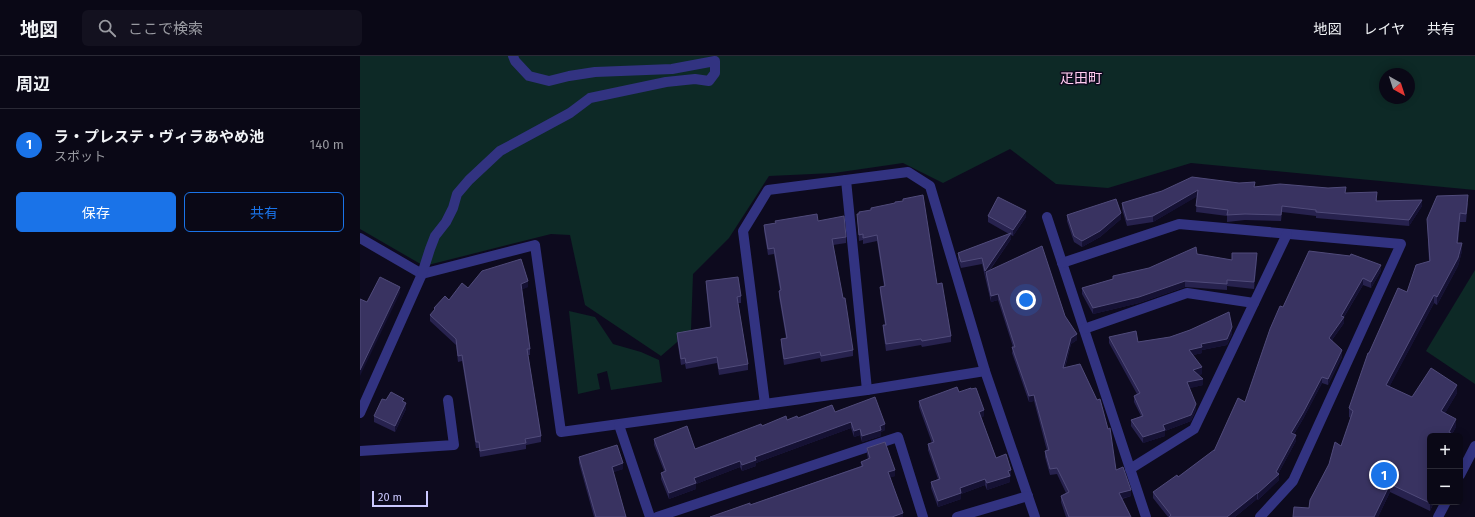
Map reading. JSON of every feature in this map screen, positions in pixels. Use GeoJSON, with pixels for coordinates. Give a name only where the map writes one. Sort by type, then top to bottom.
{"type":"FeatureCollection","features":[{"type":"Feature","properties":{"kind":"street"},"geometry":{"type":"LineString","coordinates":[[360,413],[422,274],[435,236],[446,222],[453,208],[457,194],[469,180],[500,151],[570,113],[590,98],[666,82],[696,79],[709,81],[715,73],[715,61],[672,69],[595,72],[549,81],[529,76],[515,61],[513,56]]}},
{"type":"Feature","properties":{"kind":"street"},"geometry":{"type":"LineString","coordinates":[[765,404],[743,231],[768,190],[908,172],[930,186],[985,371],[1036,517]]}},
{"type":"Feature","properties":{"kind":"street"},"geometry":{"type":"LineString","coordinates":[[846,180],[868,390]]}},
{"type":"Feature","properties":{"kind":"street"},"geometry":{"type":"LineString","coordinates":[[1047,217],[1146,517]]}},
{"type":"Feature","properties":{"kind":"street"},"geometry":{"type":"LineString","coordinates":[[1062,264],[1179,224],[1402,244],[1293,481],[1260,517]]}},
{"type":"Feature","properties":{"kind":"street"},"geometry":{"type":"LineString","coordinates":[[1130,469],[1194,429],[1287,234]]}},
{"type":"Feature","properties":{"kind":"street"},"geometry":{"type":"LineString","coordinates":[[360,238],[422,274],[535,245],[561,432],[868,390],[985,371]]}},
{"type":"Feature","properties":{"kind":"street"},"geometry":{"type":"LineString","coordinates":[[1084,329],[1187,293],[1254,303]]}},
{"type":"Feature","properties":{"kind":"street"},"geometry":{"type":"LineString","coordinates":[[360,451],[454,445],[448,400]]}},
{"type":"Feature","properties":{"kind":"street"},"geometry":{"type":"LineString","coordinates":[[619,425],[650,517]]}},
{"type":"Feature","properties":{"kind":"street"},"geometry":{"type":"LineString","coordinates":[[657,517],[898,437],[923,517]]}},
{"type":"Feature","properties":{"kind":"street"},"geometry":{"type":"LineString","coordinates":[[1463,469],[1475,446]]}},
{"type":"Feature","properties":{"kind":"street"},"geometry":{"type":"LineString","coordinates":[[957,517],[1028,496]]}},
{"type":"Feature","properties":{"kind":"street"},"geometry":{"type":"LineString","coordinates":[[1438,517],[1444,505]]}},
{"type":"Feature","properties":{"kind":"green space"},"geometry":{"type":"Polygon","coordinates":[[[360,56],[1475,56],[1475,190],[1191,163],[1108,188],[1056,184],[1010,149],[943,183],[903,163],[834,173],[769,176],[729,238],[693,274],[691,330],[661,356],[585,305],[570,235],[551,234],[424,266],[360,229],[360,56]]]}},
{"type":"Feature","properties":{"kind":"green space"},"geometry":{"type":"Polygon","coordinates":[[[1475,270],[1475,384],[1426,351],[1475,270]]]}},
{"type":"Feature","properties":{"kind":"green space"},"geometry":{"type":"Polygon","coordinates":[[[569,311],[595,317],[613,344],[641,352],[659,360],[662,382],[611,390],[607,371],[597,374],[600,389],[578,394],[569,311]]]}},
{"type":"Feature","properties":{"kind":"building"},"geometry":{"type":"Polygon","coordinates":[[[1192,177],[1239,183],[1255,182],[1254,187],[1280,184],[1328,188],[1346,187],[1345,193],[1377,192],[1376,201],[1422,200],[1409,220],[1316,212],[1316,210],[1282,206],[1281,215],[1227,215],[1228,210],[1196,206],[1198,190],[1153,216],[1127,220],[1122,203],[1162,191],[1192,177]]]}},
{"type":"Feature","properties":{"kind":"building"},"geometry":{"type":"Polygon","coordinates":[[[923,195],[937,284],[942,283],[951,336],[922,341],[921,339],[886,344],[883,325],[886,325],[880,287],[885,286],[877,235],[863,238],[863,234],[859,235],[857,214],[859,214],[859,212],[871,210],[871,208],[923,195]]]}},
{"type":"Feature","properties":{"kind":"building"},"geometry":{"type":"Polygon","coordinates":[[[1468,195],[1466,214],[1460,213],[1457,243],[1462,243],[1458,258],[1437,297],[1434,295],[1386,385],[1412,397],[1431,368],[1457,385],[1441,411],[1456,419],[1449,432],[1451,433],[1427,433],[1427,502],[1390,484],[1374,517],[1293,517],[1294,507],[1309,508],[1310,500],[1329,464],[1335,442],[1341,446],[1353,411],[1349,408],[1368,353],[1398,288],[1407,292],[1416,265],[1430,261],[1427,219],[1437,196],[1468,195]]]}},
{"type":"Feature","properties":{"kind":"building"},"geometry":{"type":"Polygon","coordinates":[[[998,197],[1026,211],[1013,230],[988,216],[998,197]]]}},
{"type":"Feature","properties":{"kind":"building"},"geometry":{"type":"Polygon","coordinates":[[[1116,199],[1121,213],[1100,231],[1082,241],[1074,236],[1067,215],[1116,199]]]}},
{"type":"Feature","properties":{"kind":"building"},"geometry":{"type":"Polygon","coordinates":[[[817,214],[818,221],[844,216],[846,237],[832,239],[843,298],[845,298],[853,350],[821,356],[820,352],[784,359],[781,339],[787,338],[779,291],[781,290],[774,248],[768,249],[764,225],[776,223],[775,221],[817,214]]]}},
{"type":"Feature","properties":{"kind":"building"},"geometry":{"type":"Polygon","coordinates":[[[1011,233],[985,271],[982,258],[961,262],[958,253],[1011,233]]]}},
{"type":"Feature","properties":{"kind":"building"},"geometry":{"type":"Polygon","coordinates":[[[1042,246],[1065,316],[1077,334],[1071,338],[1063,368],[1080,364],[1097,400],[1100,399],[1108,429],[1110,428],[1116,470],[1123,467],[1131,490],[1119,493],[1131,517],[1069,517],[1061,496],[1069,492],[1057,468],[1050,469],[1045,451],[1049,450],[1034,395],[1029,396],[1012,347],[1015,347],[998,294],[991,296],[986,272],[1042,246]]]}},
{"type":"Feature","properties":{"kind":"building"},"geometry":{"type":"Polygon","coordinates":[[[1196,247],[1197,254],[1232,260],[1232,253],[1257,253],[1254,282],[1227,280],[1227,284],[1185,281],[1139,297],[1093,308],[1082,288],[1113,279],[1113,276],[1149,268],[1196,247]]]}},
{"type":"Feature","properties":{"kind":"building"},"geometry":{"type":"Polygon","coordinates":[[[1309,251],[1350,256],[1351,254],[1381,265],[1371,282],[1363,278],[1341,316],[1344,317],[1329,338],[1342,350],[1328,379],[1322,377],[1291,433],[1296,435],[1276,472],[1279,474],[1258,493],[1227,517],[1169,517],[1171,515],[1153,492],[1177,475],[1178,477],[1214,451],[1238,398],[1245,402],[1270,329],[1280,306],[1283,307],[1309,251]]]}},
{"type":"Feature","properties":{"kind":"building"},"geometry":{"type":"Polygon","coordinates":[[[521,259],[528,281],[521,284],[530,349],[527,349],[541,436],[525,439],[526,443],[480,451],[479,442],[476,442],[462,355],[458,356],[456,339],[430,315],[445,296],[449,300],[462,283],[468,288],[482,271],[521,259]]]}},
{"type":"Feature","properties":{"kind":"building"},"geometry":{"type":"Polygon","coordinates":[[[380,277],[400,287],[360,370],[360,299],[367,302],[380,277]]]}},
{"type":"Feature","properties":{"kind":"building"},"geometry":{"type":"Polygon","coordinates":[[[738,277],[741,296],[737,297],[748,364],[719,369],[717,357],[686,363],[685,358],[681,359],[677,333],[711,327],[706,281],[738,277]]]}},
{"type":"Feature","properties":{"kind":"building"},"geometry":{"type":"Polygon","coordinates":[[[1229,312],[1232,327],[1227,339],[1201,344],[1202,347],[1189,350],[1202,367],[1193,370],[1203,379],[1187,382],[1196,404],[1191,415],[1163,425],[1165,430],[1143,437],[1131,420],[1143,416],[1134,396],[1140,393],[1109,337],[1136,331],[1138,342],[1170,337],[1190,330],[1229,312]]]}},
{"type":"Feature","properties":{"kind":"building"},"geometry":{"type":"Polygon","coordinates":[[[957,387],[959,392],[976,388],[984,410],[979,412],[996,458],[1006,454],[1011,470],[1008,471],[1010,476],[987,483],[985,479],[960,488],[961,493],[938,501],[931,482],[940,479],[928,444],[934,442],[919,401],[957,387]]]}},
{"type":"Feature","properties":{"kind":"building"},"geometry":{"type":"Polygon","coordinates":[[[391,392],[404,399],[402,401],[406,403],[395,426],[374,416],[382,399],[386,400],[391,392]]]}},
{"type":"Feature","properties":{"kind":"building"},"geometry":{"type":"Polygon","coordinates":[[[875,397],[885,424],[880,426],[881,430],[862,436],[860,429],[854,431],[851,422],[755,457],[756,460],[742,465],[740,461],[694,478],[696,483],[669,493],[661,473],[666,471],[654,439],[687,426],[695,449],[761,424],[762,426],[786,416],[787,420],[797,416],[798,418],[832,405],[835,412],[875,397]]]}},
{"type":"Feature","properties":{"kind":"building"},"geometry":{"type":"Polygon","coordinates":[[[885,442],[895,470],[888,472],[903,513],[892,517],[710,517],[750,503],[750,505],[863,466],[861,462],[870,458],[867,448],[885,442]]]}},
{"type":"Feature","properties":{"kind":"building"},"geometry":{"type":"Polygon","coordinates":[[[617,445],[623,463],[612,467],[626,517],[596,517],[579,457],[617,445]]]}},
{"type":"Feature","properties":{"kind":"place","name":"ラ・プレステ・ヴィラあやめ池"},"geometry":{"type":"Point","coordinates":[1384,475]}},
{"type":"Feature","properties":{"kind":"district","name":"疋田町"},"geometry":{"type":"Point","coordinates":[1081,78]}}]}
